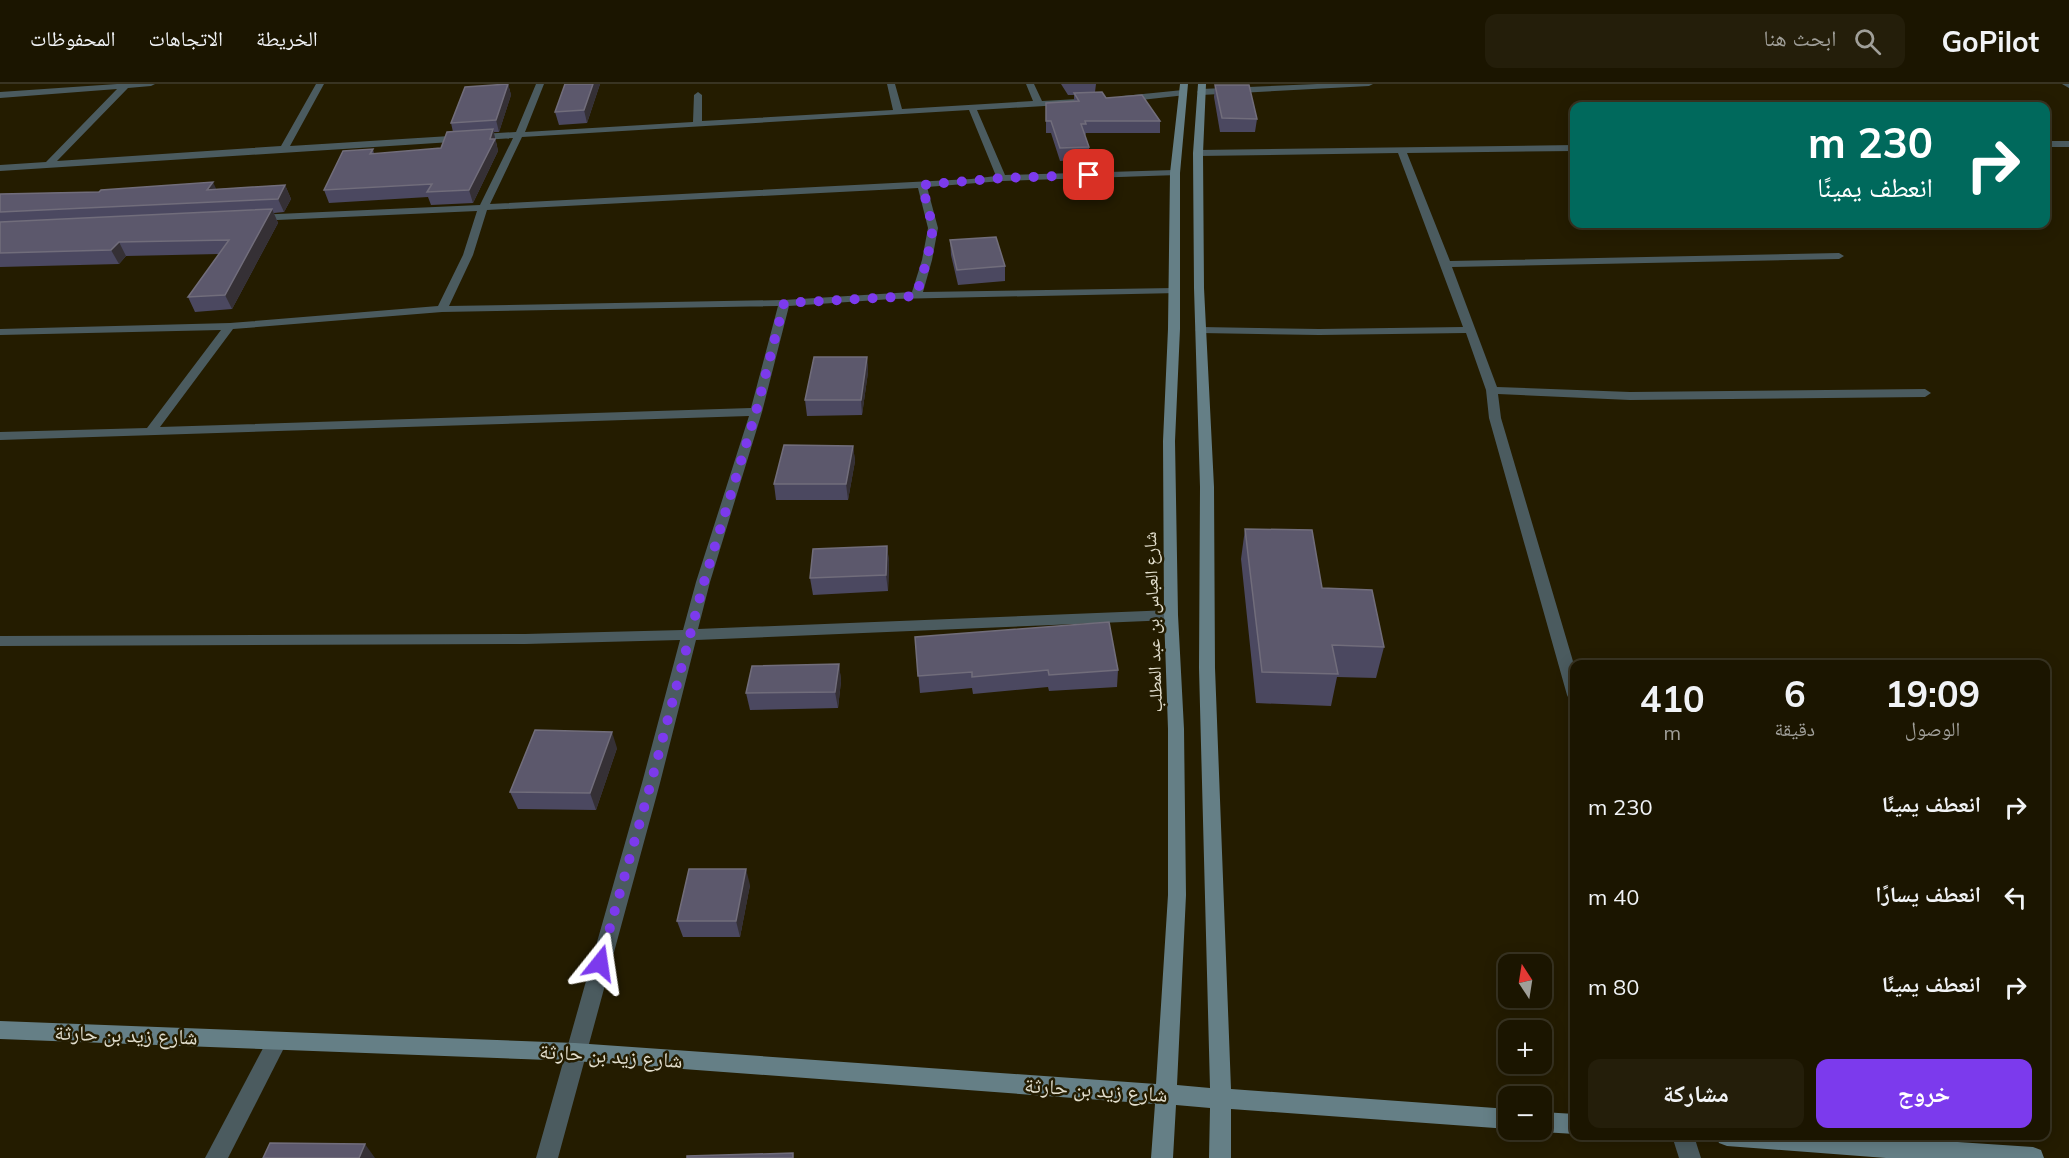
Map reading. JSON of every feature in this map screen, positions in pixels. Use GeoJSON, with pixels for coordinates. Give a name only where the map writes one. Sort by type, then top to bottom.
{"type":"FeatureCollection","features":[{"type":"Feature","properties":{"kind":"street"},"geometry":{"type":"LineString","coordinates":[[0,95],[151,84]]}},
{"type":"Feature","properties":{"kind":"street"},"geometry":{"type":"LineString","coordinates":[[284,149],[320,84]]}},
{"type":"Feature","properties":{"kind":"street"},"geometry":{"type":"LineString","coordinates":[[442,309],[468,255],[483,208],[519,135],[540,84]]}},
{"type":"Feature","properties":{"kind":"street"},"geometry":{"type":"LineString","coordinates":[[891,84],[898,112]]}},
{"type":"Feature","properties":{"kind":"street"},"geometry":{"type":"LineString","coordinates":[[1030,84],[1038,102]]}},
{"type":"Feature","properties":{"kind":"street"},"geometry":{"type":"LineString","coordinates":[[1220,1158],[1221,1098],[1208,680],[1207,487],[1201,330],[1198,153],[1201,88],[1369,84]]}},
{"type":"Feature","properties":{"kind":"street"},"geometry":{"type":"LineString","coordinates":[[48,165],[125,86]]}},
{"type":"Feature","properties":{"kind":"street"},"geometry":{"type":"LineString","coordinates":[[1110,100],[1183,89]]}},
{"type":"Feature","properties":{"kind":"street","name":"شارع العباس بن عبد المطلب"},"geometry":{"type":"LineString","coordinates":[[1162,1158],[1177,894],[1176,729],[1171,615],[1169,441],[1175,173],[1183,89]]}},
{"type":"Feature","properties":{"kind":"street"},"geometry":{"type":"LineString","coordinates":[[697,125],[698,95]]}},
{"type":"Feature","properties":{"kind":"street"},"geometry":{"type":"LineString","coordinates":[[0,168],[1098,100]]}},
{"type":"Feature","properties":{"kind":"street"},"geometry":{"type":"LineString","coordinates":[[972,108],[1002,178]]}},
{"type":"Feature","properties":{"kind":"street"},"geometry":{"type":"LineString","coordinates":[[2050,144],[2069,144]]}},
{"type":"Feature","properties":{"kind":"street"},"geometry":{"type":"LineString","coordinates":[[1198,153],[1570,148]]}},
{"type":"Feature","properties":{"kind":"street"},"geometry":{"type":"LineString","coordinates":[[1402,152],[1492,390],[1496,418],[1513,484],[1570,678]]}},
{"type":"Feature","properties":{"kind":"street"},"geometry":{"type":"LineString","coordinates":[[244,219],[922,185],[1002,178],[1175,173]]}},
{"type":"Feature","properties":{"kind":"street"},"geometry":{"type":"LineString","coordinates":[[916,296],[927,260],[933,228],[922,185]]}},
{"type":"Feature","properties":{"kind":"street"},"geometry":{"type":"LineString","coordinates":[[1446,264],[1839,256]]}},
{"type":"Feature","properties":{"kind":"street"},"geometry":{"type":"LineString","coordinates":[[0,332],[230,326],[442,309],[784,303],[916,296],[1174,291]]}},
{"type":"Feature","properties":{"kind":"street"},"geometry":{"type":"LineString","coordinates":[[547,1158],[704,582],[756,412],[784,303]]}},
{"type":"Feature","properties":{"kind":"street"},"geometry":{"type":"LineString","coordinates":[[150,432],[230,326]]}},
{"type":"Feature","properties":{"kind":"street"},"geometry":{"type":"LineString","coordinates":[[1201,330],[1319,332],[1469,330]]}},
{"type":"Feature","properties":{"kind":"street"},"geometry":{"type":"LineString","coordinates":[[1492,390],[1629,396],[1925,393]]}},
{"type":"Feature","properties":{"kind":"street"},"geometry":{"type":"LineString","coordinates":[[0,436],[756,412]]}},
{"type":"Feature","properties":{"kind":"street"},"geometry":{"type":"LineString","coordinates":[[0,641],[525,639],[691,635],[1171,615]]}},
{"type":"Feature","properties":{"kind":"street","name":"شارع زيد بن حارثة"},"geometry":{"type":"LineString","coordinates":[[0,1030],[575,1052],[1498,1118]]}},
{"type":"Feature","properties":{"kind":"street"},"geometry":{"type":"LineString","coordinates":[[216,1158],[277,1042]]}},
{"type":"Feature","properties":{"kind":"street"},"geometry":{"type":"LineString","coordinates":[[1552,1123],[1570,1124]]}},
{"type":"Feature","properties":{"kind":"street"},"geometry":{"type":"LineString","coordinates":[[1684,1140],[1690,1158]]}},
{"type":"Feature","properties":{"kind":"street"},"geometry":{"type":"LineString","coordinates":[[1790,1140],[2033,1158]]}},
{"type":"Feature","properties":{"kind":"building"},"geometry":{"type":"Polygon","coordinates":[[[508,84],[496,120],[451,123],[465,87],[508,84]]]}},
{"type":"Feature","properties":{"kind":"building"},"geometry":{"type":"Polygon","coordinates":[[[565,84],[593,84],[584,110],[555,112],[565,84]]]}},
{"type":"Feature","properties":{"kind":"building"},"geometry":{"type":"Polygon","coordinates":[[[1215,85],[1249,85],[1257,119],[1222,118],[1215,85]]]}},
{"type":"Feature","properties":{"kind":"building"},"geometry":{"type":"Polygon","coordinates":[[[1102,92],[1106,98],[1142,95],[1160,121],[1085,121],[1086,124],[1081,124],[1089,147],[1060,148],[1051,121],[1046,121],[1046,103],[1079,101],[1074,93],[1102,92]]]}},
{"type":"Feature","properties":{"kind":"building"},"geometry":{"type":"Polygon","coordinates":[[[493,129],[490,139],[495,139],[469,190],[427,192],[432,184],[324,190],[343,151],[373,149],[370,154],[441,148],[447,132],[493,129]]]}},
{"type":"Feature","properties":{"kind":"building"},"geometry":{"type":"Polygon","coordinates":[[[213,182],[207,190],[285,185],[278,199],[0,212],[0,194],[99,192],[101,190],[213,182]]]}},
{"type":"Feature","properties":{"kind":"building"},"geometry":{"type":"Polygon","coordinates":[[[272,209],[225,295],[188,297],[229,240],[119,242],[111,250],[0,253],[0,222],[272,209]]]}},
{"type":"Feature","properties":{"kind":"building"},"geometry":{"type":"Polygon","coordinates":[[[996,237],[1005,266],[957,270],[950,240],[996,237]]]}},
{"type":"Feature","properties":{"kind":"building"},"geometry":{"type":"Polygon","coordinates":[[[814,357],[867,357],[861,400],[805,400],[814,357]]]}},
{"type":"Feature","properties":{"kind":"building"},"geometry":{"type":"Polygon","coordinates":[[[784,445],[853,446],[846,484],[774,484],[784,445]]]}},
{"type":"Feature","properties":{"kind":"building"},"geometry":{"type":"Polygon","coordinates":[[[1245,529],[1312,530],[1322,588],[1372,590],[1384,647],[1332,645],[1338,674],[1262,672],[1245,529]]]}},
{"type":"Feature","properties":{"kind":"building"},"geometry":{"type":"Polygon","coordinates":[[[887,546],[886,575],[810,578],[813,549],[887,546]]]}},
{"type":"Feature","properties":{"kind":"building"},"geometry":{"type":"Polygon","coordinates":[[[1109,622],[1118,670],[1049,675],[1048,670],[972,677],[972,672],[918,676],[915,637],[1109,622]]]}},
{"type":"Feature","properties":{"kind":"building"},"geometry":{"type":"Polygon","coordinates":[[[839,664],[835,692],[746,693],[752,666],[839,664]]]}},
{"type":"Feature","properties":{"kind":"building"},"geometry":{"type":"Polygon","coordinates":[[[535,730],[612,732],[590,793],[510,792],[535,730]]]}},
{"type":"Feature","properties":{"kind":"building"},"geometry":{"type":"Polygon","coordinates":[[[689,869],[746,869],[736,921],[677,921],[689,869]]]}},
{"type":"Feature","properties":{"kind":"building"},"geometry":{"type":"Polygon","coordinates":[[[270,1143],[365,1144],[359,1158],[263,1158],[270,1143]]]}},
{"type":"Feature","properties":{"kind":"building"},"geometry":{"type":"Polygon","coordinates":[[[793,1153],[793,1158],[687,1158],[687,1156],[793,1153]]]}},
{"type":"Feature","properties":{"kind":"route"},"geometry":{"type":"LineString","coordinates":[[600,963],[651,783],[704,582],[756,412],[784,303],[916,296],[927,260],[933,228],[922,185],[1002,178],[1089,175]]}}]}
